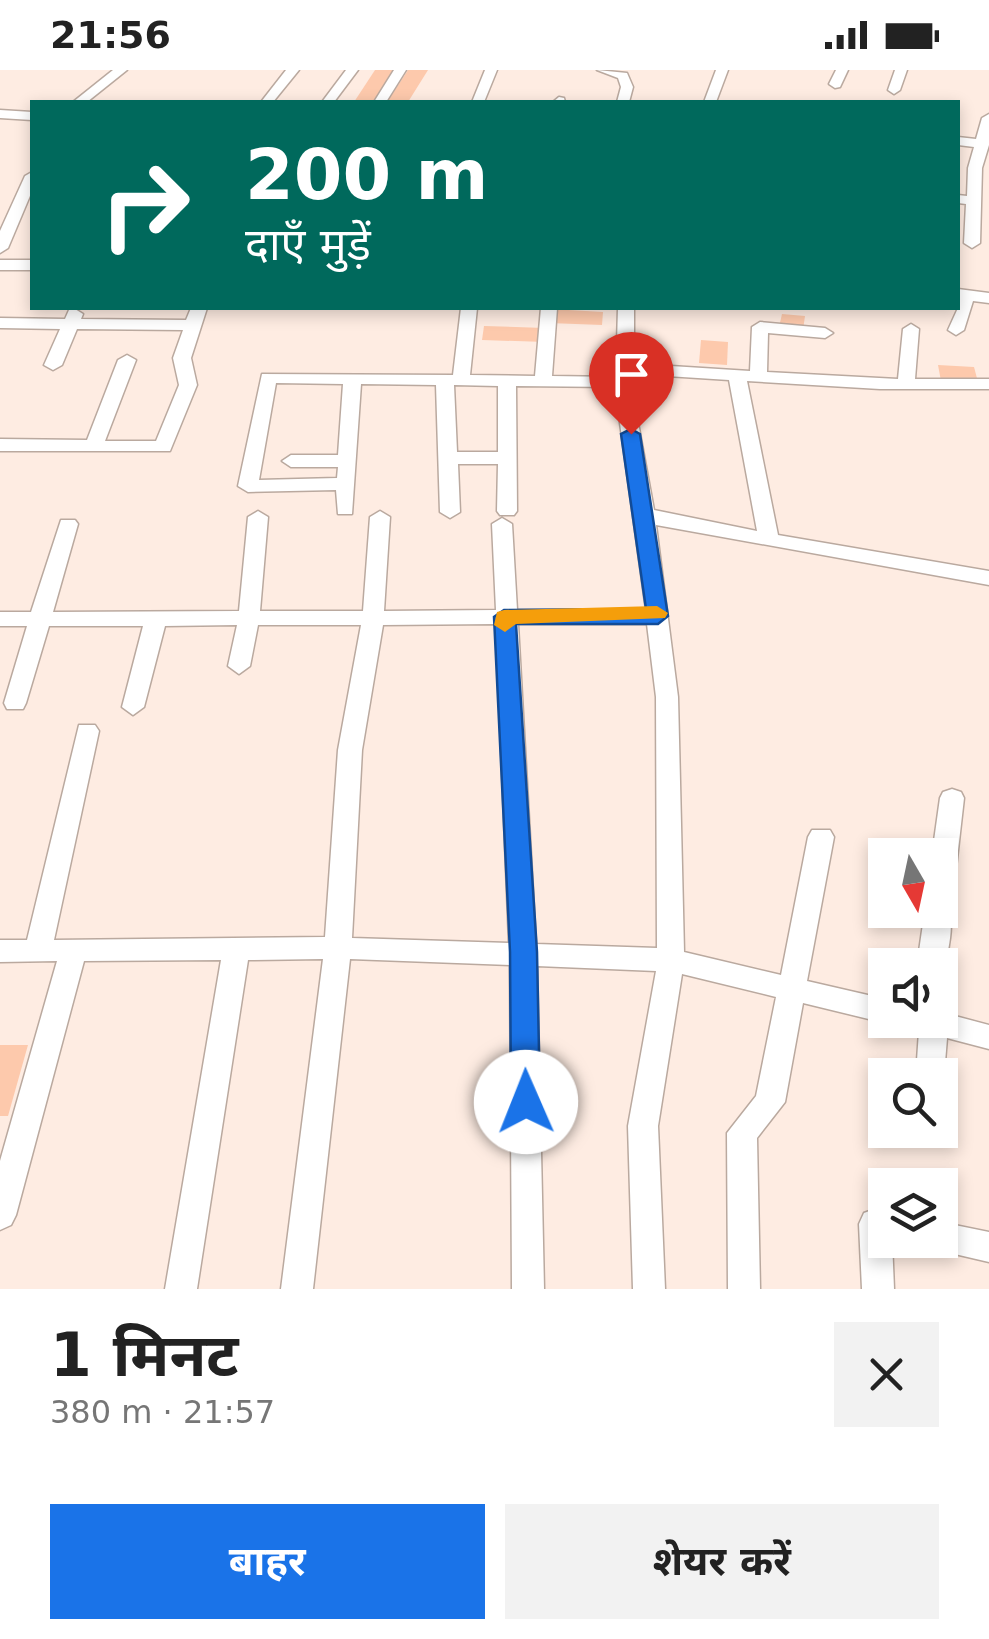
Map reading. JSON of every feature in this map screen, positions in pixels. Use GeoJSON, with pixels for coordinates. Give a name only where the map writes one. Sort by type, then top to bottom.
{"type":"FeatureCollection","features":[{"type":"Feature","properties":{"kind":"street"},"geometry":{"type":"LineString","coordinates":[[82,100],[121,70]]}},
{"type":"Feature","properties":{"kind":"street"},"geometry":{"type":"LineString","coordinates":[[269,100],[294,70]]}},
{"type":"Feature","properties":{"kind":"street"},"geometry":{"type":"LineString","coordinates":[[330,100],[352,70]]}},
{"type":"Feature","properties":{"kind":"street"},"geometry":{"type":"LineString","coordinates":[[381,100],[400,70]]}},
{"type":"Feature","properties":{"kind":"street"},"geometry":{"type":"LineString","coordinates":[[479,100],[491,70]]}},
{"type":"Feature","properties":{"kind":"street"},"geometry":{"type":"LineString","coordinates":[[603,70],[625,73],[624,100]]}},
{"type":"Feature","properties":{"kind":"street"},"geometry":{"type":"LineString","coordinates":[[711,100],[722,70]]}},
{"type":"Feature","properties":{"kind":"street"},"geometry":{"type":"LineString","coordinates":[[836,84],[842,70]]}},
{"type":"Feature","properties":{"kind":"street"},"geometry":{"type":"LineString","coordinates":[[894,90],[902,70]]}},
{"type":"Feature","properties":{"kind":"street"},"geometry":{"type":"LineString","coordinates":[[0,114],[30,116]]}},
{"type":"Feature","properties":{"kind":"street"},"geometry":{"type":"LineString","coordinates":[[972,242],[976,168],[989,118]]}},
{"type":"Feature","properties":{"kind":"street"},"geometry":{"type":"LineString","coordinates":[[960,142],[983,144]]}},
{"type":"Feature","properties":{"kind":"street"},"geometry":{"type":"LineString","coordinates":[[960,166],[976,168]]}},
{"type":"Feature","properties":{"kind":"street"},"geometry":{"type":"LineString","coordinates":[[0,248],[30,180]]}},
{"type":"Feature","properties":{"kind":"street"},"geometry":{"type":"LineString","coordinates":[[0,266],[30,266]]}},
{"type":"Feature","properties":{"kind":"street"},"geometry":{"type":"LineString","coordinates":[[962,294],[989,298]]}},
{"type":"Feature","properties":{"kind":"street"},"geometry":{"type":"LineString","coordinates":[[450,512],[448,458],[453,380],[470,310]]}},
{"type":"Feature","properties":{"kind":"street"},"geometry":{"type":"LineString","coordinates":[[543,381],[548,310]]}},
{"type":"Feature","properties":{"kind":"street"},"geometry":{"type":"LineString","coordinates":[[626,310],[623,382],[645,513],[667,697],[671,960],[643,1126],[649,1289]]}},
{"type":"Feature","properties":{"kind":"street"},"geometry":{"type":"LineString","coordinates":[[956,330],[959,310]]}},
{"type":"Feature","properties":{"kind":"street"},"geometry":{"type":"LineString","coordinates":[[53,366],[74,315]]}},
{"type":"Feature","properties":{"kind":"street"},"geometry":{"type":"LineString","coordinates":[[0,323],[74,315],[196,316],[182,358],[188,384],[163,447],[0,446]]}},
{"type":"Feature","properties":{"kind":"street"},"geometry":{"type":"LineString","coordinates":[[758,377],[760,327],[825,333]]}},
{"type":"Feature","properties":{"kind":"street"},"geometry":{"type":"LineString","coordinates":[[906,384],[911,329]]}},
{"type":"Feature","properties":{"kind":"street"},"geometry":{"type":"LineString","coordinates":[[624,355],[651,370],[906,384],[989,384]]}},
{"type":"Feature","properties":{"kind":"street"},"geometry":{"type":"LineString","coordinates":[[94,446],[127,360]]}},
{"type":"Feature","properties":{"kind":"street"},"geometry":{"type":"LineString","coordinates":[[737,376],[769,540]]}},
{"type":"Feature","properties":{"kind":"street"},"geometry":{"type":"LineString","coordinates":[[346,484],[248,486],[268,378],[623,382]]}},
{"type":"Feature","properties":{"kind":"street"},"geometry":{"type":"LineString","coordinates":[[345,510],[352,379]]}},
{"type":"Feature","properties":{"kind":"street"},"geometry":{"type":"LineString","coordinates":[[507,380],[504,617],[523,952],[528,1289]]}},
{"type":"Feature","properties":{"kind":"street"},"geometry":{"type":"LineString","coordinates":[[448,458],[507,458]]}},
{"type":"Feature","properties":{"kind":"street"},"geometry":{"type":"LineString","coordinates":[[291,460],[348,460]]}},
{"type":"Feature","properties":{"kind":"street"},"geometry":{"type":"LineString","coordinates":[[645,513],[654,520],[989,578]]}},
{"type":"Feature","properties":{"kind":"street"},"geometry":{"type":"LineString","coordinates":[[297,1289],[338,948],[350,750],[373,618],[380,516]]}},
{"type":"Feature","properties":{"kind":"street"},"geometry":{"type":"LineString","coordinates":[[238,666],[249,618],[258,517]]}},
{"type":"Feature","properties":{"kind":"street"},"geometry":{"type":"LineString","coordinates":[[15,703],[68,524]]}},
{"type":"Feature","properties":{"kind":"street"},"geometry":{"type":"LineString","coordinates":[[0,619],[658,616]]}},
{"type":"Feature","properties":{"kind":"street"},"geometry":{"type":"LineString","coordinates":[[133,707],[156,618]]}},
{"type":"Feature","properties":{"kind":"street"},"geometry":{"type":"LineString","coordinates":[[38,951],[87,731]]}},
{"type":"Feature","properties":{"kind":"street"},"geometry":{"type":"LineString","coordinates":[[947,838],[952,798]]}},
{"type":"Feature","properties":{"kind":"street"},"geometry":{"type":"LineString","coordinates":[[744,1289],[742,1132],[770,1102],[821,837]]}},
{"type":"Feature","properties":{"kind":"street"},"geometry":{"type":"LineString","coordinates":[[0,951],[338,948],[671,960],[868,1007]]}},
{"type":"Feature","properties":{"kind":"street"},"geometry":{"type":"LineString","coordinates":[[181,1289],[236,949]]}},
{"type":"Feature","properties":{"kind":"street"},"geometry":{"type":"LineString","coordinates":[[0,1216],[74,950]]}},
{"type":"Feature","properties":{"kind":"street"},"geometry":{"type":"LineString","coordinates":[[958,1029],[989,1037]]}},
{"type":"Feature","properties":{"kind":"street"},"geometry":{"type":"LineString","coordinates":[[958,1240],[989,1247]]}},
{"type":"Feature","properties":{"kind":"street"},"geometry":{"type":"LineString","coordinates":[[877,1258],[878,1289]]}},
{"type":"Feature","properties":{"kind":"building"},"geometry":{"type":"Polygon","coordinates":[[[375,70],[393,70],[374,100],[355,100],[375,70]]]}},
{"type":"Feature","properties":{"kind":"building"},"geometry":{"type":"Polygon","coordinates":[[[408,70],[428,70],[409,100],[388,100],[408,70]]]}},
{"type":"Feature","properties":{"kind":"building"},"geometry":{"type":"Polygon","coordinates":[[[551,310],[603,312],[602,325],[549,323],[551,310]]]}},
{"type":"Feature","properties":{"kind":"building"},"geometry":{"type":"Polygon","coordinates":[[[782,314],[805,316],[803,330],[779,327],[782,314]]]}},
{"type":"Feature","properties":{"kind":"building"},"geometry":{"type":"Polygon","coordinates":[[[484,326],[545,328],[545,342],[482,340],[484,326]]]}},
{"type":"Feature","properties":{"kind":"building"},"geometry":{"type":"Polygon","coordinates":[[[701,340],[728,342],[727,365],[699,363],[701,340]]]}},
{"type":"Feature","properties":{"kind":"building"},"geometry":{"type":"Polygon","coordinates":[[[938,365],[974,367],[978,382],[941,381],[938,365]]]}},
{"type":"Feature","properties":{"kind":"building"},"geometry":{"type":"Polygon","coordinates":[[[0,1045],[28,1045],[8,1116],[0,1116],[0,1045]]]}},
{"type":"Feature","properties":{"kind":"slow traffic"},"geometry":{"type":"LineString","coordinates":[[505,625],[504,617],[658,616],[657,613]]}},
{"type":"Feature","properties":{"kind":"route"},"geometry":{"type":"LineString","coordinates":[[526,1102],[523,952],[504,617],[658,616],[631,434]]}}]}
